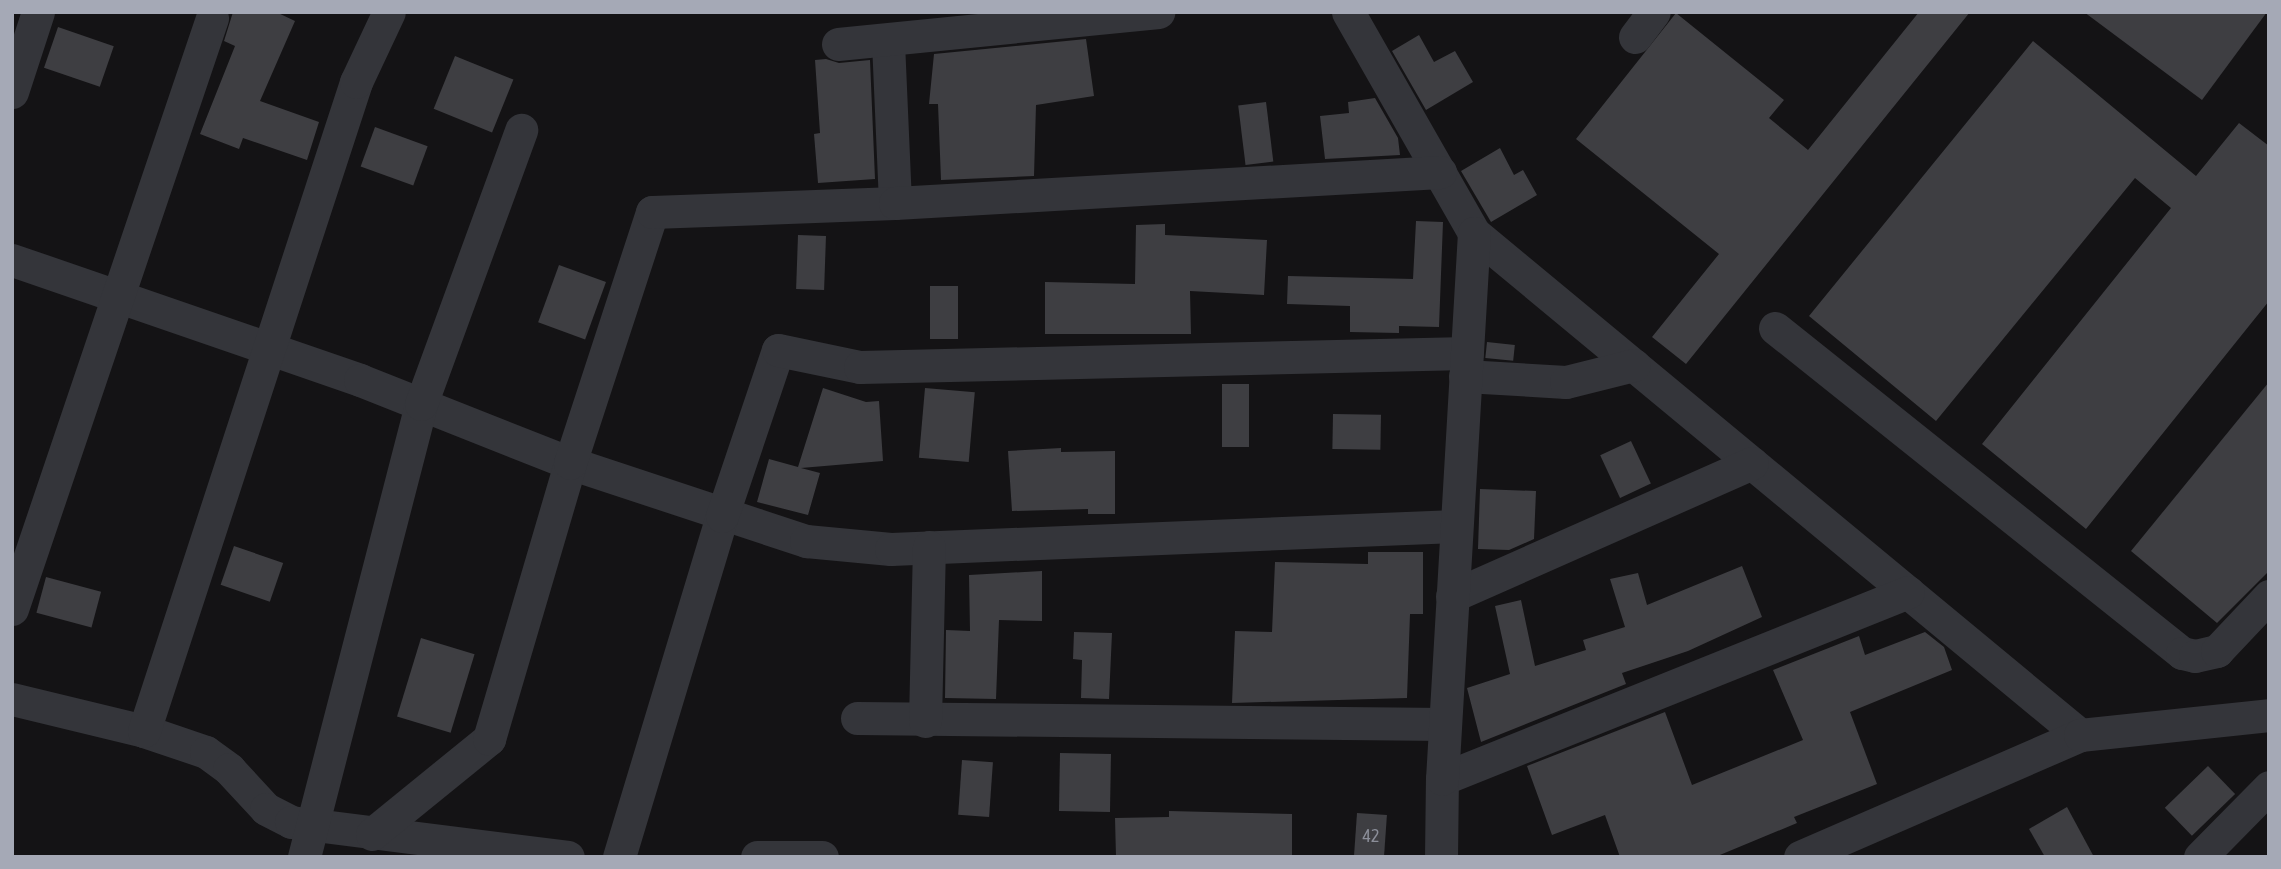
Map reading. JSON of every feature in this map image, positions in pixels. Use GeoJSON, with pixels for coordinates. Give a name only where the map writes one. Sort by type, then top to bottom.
{"type":"FeatureCollection","features":[{"type":"Feature","properties":{"kind":"street"},"geometry":{"type":"LineString","coordinates":[[12,92],[38,12]]}},
{"type":"Feature","properties":{"kind":"street"},"geometry":{"type":"LineString","coordinates":[[144,731],[271,349],[356,82],[389,12]]}},
{"type":"Feature","properties":{"kind":"street"},"geometry":{"type":"LineString","coordinates":[[838,44],[888,42],[1158,12]]}},
{"type":"Feature","properties":{"kind":"street"},"geometry":{"type":"LineString","coordinates":[[1348,12],[1474,233],[2080,735]]}},
{"type":"Feature","properties":{"kind":"street"},"geometry":{"type":"LineString","coordinates":[[12,609],[212,18]]}},
{"type":"Feature","properties":{"kind":"street"},"geometry":{"type":"LineString","coordinates":[[888,42],[895,203]]}},
{"type":"Feature","properties":{"kind":"street"},"geometry":{"type":"LineString","coordinates":[[308,842],[421,404],[521,130]]}},
{"type":"Feature","properties":{"kind":"street"},"geometry":{"type":"LineString","coordinates":[[372,834],[489,739],[570,463],[652,212],[895,203],[1440,172]]}},
{"type":"Feature","properties":{"kind":"street"},"geometry":{"type":"LineString","coordinates":[[1441,857],[1442,779],[1474,233]]}},
{"type":"Feature","properties":{"kind":"street"},"geometry":{"type":"LineString","coordinates":[[12,260],[271,349],[570,463],[722,516],[806,541],[891,549],[1456,526]]}},
{"type":"Feature","properties":{"kind":"street"},"geometry":{"type":"LineString","coordinates":[[1775,328],[2182,653],[2196,656],[2217,651],[2269,596]]}},
{"type":"Feature","properties":{"kind":"street"},"geometry":{"type":"LineString","coordinates":[[620,857],[722,516],[778,350],[860,367],[1466,365],[1566,382],[1634,365]]}},
{"type":"Feature","properties":{"kind":"street"},"geometry":{"type":"LineString","coordinates":[[1452,596],[1752,463]]}},
{"type":"Feature","properties":{"kind":"street"},"geometry":{"type":"LineString","coordinates":[[926,721],[929,547]]}},
{"type":"Feature","properties":{"kind":"street"},"geometry":{"type":"LineString","coordinates":[[1442,779],[1908,592]]}},
{"type":"Feature","properties":{"kind":"street"},"geometry":{"type":"LineString","coordinates":[[12,699],[144,731],[219,759],[266,809],[308,842],[372,834],[568,857]]}},
{"type":"Feature","properties":{"kind":"street"},"geometry":{"type":"LineString","coordinates":[[1801,857],[2080,735],[2269,715]]}},
{"type":"Feature","properties":{"kind":"street"},"geometry":{"type":"LineString","coordinates":[[857,718],[926,721],[1445,724]]}},
{"type":"Feature","properties":{"kind":"street"},"geometry":{"type":"LineString","coordinates":[[2200,857],[2269,786]]}},
{"type":"Feature","properties":{"kind":"street"},"geometry":{"type":"LineString","coordinates":[[757,857],[821,857]]}},
{"type":"Feature","properties":{"kind":"building"},"geometry":{"type":"Polygon","coordinates":[[[233,12],[276,12],[295,21],[260,101],[319,122],[307,160],[243,138],[239,149],[200,134],[235,46],[224,41],[233,12]]]}},
{"type":"Feature","properties":{"kind":"building"},"geometry":{"type":"Polygon","coordinates":[[[1919,12],[1970,12],[1686,364],[1652,337],[1719,254],[1576,139],[1676,13],[1784,100],[1769,118],[1808,150],[1919,12]]]}},
{"type":"Feature","properties":{"kind":"building"},"geometry":{"type":"Polygon","coordinates":[[[2084,12],[2267,12],[2202,100],[2084,12]]]}},
{"type":"Feature","properties":{"kind":"building"},"geometry":{"type":"Polygon","coordinates":[[[58,27],[114,46],[100,87],[44,68],[58,27]]]}},
{"type":"Feature","properties":{"kind":"building"},"geometry":{"type":"Polygon","coordinates":[[[1419,35],[1434,62],[1455,51],[1473,82],[1426,110],[1392,51],[1419,35]]]}},
{"type":"Feature","properties":{"kind":"building"},"geometry":{"type":"Polygon","coordinates":[[[1086,39],[1094,96],[1036,105],[1034,176],[941,180],[938,104],[929,104],[934,54],[1086,39]]]}},
{"type":"Feature","properties":{"kind":"building"},"geometry":{"type":"Polygon","coordinates":[[[2033,41],[2196,176],[2239,123],[2269,146],[2269,301],[2086,529],[1982,444],[2171,208],[2135,178],[1936,421],[1809,316],[2033,41]]]}},
{"type":"Feature","properties":{"kind":"building"},"geometry":{"type":"Polygon","coordinates":[[[455,56],[513,80],[492,132],[434,109],[455,56]]]}},
{"type":"Feature","properties":{"kind":"building"},"geometry":{"type":"Polygon","coordinates":[[[826,59],[839,63],[870,60],[875,179],[818,183],[814,134],[820,133],[815,60],[826,59]]]}},
{"type":"Feature","properties":{"kind":"building"},"geometry":{"type":"Polygon","coordinates":[[[1375,98],[1398,138],[1400,155],[1325,159],[1320,116],[1349,113],[1348,102],[1375,98]]]}},
{"type":"Feature","properties":{"kind":"building"},"geometry":{"type":"Polygon","coordinates":[[[1266,102],[1273,162],[1246,165],[1238,105],[1266,102]]]}},
{"type":"Feature","properties":{"kind":"building"},"geometry":{"type":"Polygon","coordinates":[[[375,127],[428,146],[413,186],[361,166],[375,127]]]}},
{"type":"Feature","properties":{"kind":"building"},"geometry":{"type":"Polygon","coordinates":[[[1500,148],[1514,175],[1523,170],[1537,195],[1491,222],[1461,171],[1500,148]]]}},
{"type":"Feature","properties":{"kind":"building"},"geometry":{"type":"Polygon","coordinates":[[[1416,221],[1443,222],[1439,327],[1399,326],[1399,333],[1350,332],[1350,306],[1287,304],[1288,276],[1413,279],[1416,221]]]}},
{"type":"Feature","properties":{"kind":"building"},"geometry":{"type":"Polygon","coordinates":[[[1165,224],[1165,235],[1267,240],[1264,295],[1190,291],[1191,334],[1045,334],[1045,282],[1135,284],[1136,225],[1165,224]]]}},
{"type":"Feature","properties":{"kind":"building"},"geometry":{"type":"Polygon","coordinates":[[[798,235],[826,236],[824,290],[796,289],[798,235]]]}},
{"type":"Feature","properties":{"kind":"building"},"geometry":{"type":"Polygon","coordinates":[[[559,265],[606,282],[585,339],[538,322],[559,265]]]}},
{"type":"Feature","properties":{"kind":"building"},"geometry":{"type":"Polygon","coordinates":[[[930,286],[958,286],[958,339],[930,339],[930,286]]]}},
{"type":"Feature","properties":{"kind":"building"},"geometry":{"type":"Polygon","coordinates":[[[1487,342],[1515,345],[1513,361],[1485,358],[1487,342]]]}},
{"type":"Feature","properties":{"kind":"building"},"geometry":{"type":"Polygon","coordinates":[[[2269,382],[2269,571],[2217,623],[2131,551],[2269,382]]]}},
{"type":"Feature","properties":{"kind":"building"},"geometry":{"type":"Polygon","coordinates":[[[1222,384],[1249,384],[1249,447],[1222,447],[1222,384]]]}},
{"type":"Feature","properties":{"kind":"building"},"geometry":{"type":"Polygon","coordinates":[[[823,388],[866,402],[879,401],[883,461],[801,468],[820,473],[808,515],[757,502],[769,459],[798,467],[823,388]]]}},
{"type":"Feature","properties":{"kind":"building"},"geometry":{"type":"Polygon","coordinates":[[[925,388],[975,392],[969,462],[919,458],[925,388]]]}},
{"type":"Feature","properties":{"kind":"building"},"geometry":{"type":"Polygon","coordinates":[[[1333,414],[1381,415],[1380,450],[1332,449],[1333,414]]]}},
{"type":"Feature","properties":{"kind":"building"},"geometry":{"type":"Polygon","coordinates":[[[1631,441],[1651,484],[1620,498],[1600,455],[1631,441]]]}},
{"type":"Feature","properties":{"kind":"building"},"geometry":{"type":"Polygon","coordinates":[[[1061,448],[1061,452],[1115,451],[1115,514],[1088,514],[1088,509],[1012,511],[1008,451],[1061,448]]]}},
{"type":"Feature","properties":{"kind":"building"},"geometry":{"type":"Polygon","coordinates":[[[1480,489],[1536,491],[1534,539],[1509,550],[1478,549],[1480,489]]]}},
{"type":"Feature","properties":{"kind":"building"},"geometry":{"type":"Polygon","coordinates":[[[234,546],[283,563],[270,602],[221,585],[234,546]]]}},
{"type":"Feature","properties":{"kind":"building"},"geometry":{"type":"Polygon","coordinates":[[[1368,552],[1423,552],[1423,614],[1410,614],[1407,698],[1232,703],[1235,631],[1272,632],[1275,562],[1368,564],[1368,552]]]}},
{"type":"Feature","properties":{"kind":"building"},"geometry":{"type":"Polygon","coordinates":[[[1742,566],[1762,617],[1688,651],[1622,673],[1626,684],[1481,742],[1467,688],[1510,674],[1495,606],[1521,600],[1535,666],[1586,650],[1583,640],[1625,627],[1610,579],[1638,573],[1647,605],[1742,566]]]}},
{"type":"Feature","properties":{"kind":"building"},"geometry":{"type":"Polygon","coordinates":[[[1042,571],[1042,621],[999,620],[996,699],[945,698],[946,630],[970,631],[969,575],[1042,571]]]}},
{"type":"Feature","properties":{"kind":"building"},"geometry":{"type":"Polygon","coordinates":[[[46,577],[101,592],[91,627],[36,613],[46,577]]]}},
{"type":"Feature","properties":{"kind":"building"},"geometry":{"type":"Polygon","coordinates":[[[1074,632],[1112,633],[1109,699],[1081,698],[1082,660],[1073,659],[1074,632]]]}},
{"type":"Feature","properties":{"kind":"building"},"geometry":{"type":"Polygon","coordinates":[[[1925,632],[1944,647],[1952,670],[1850,712],[1877,784],[1794,817],[1797,823],[1715,857],[1620,857],[1605,815],[1552,835],[1527,766],[1665,712],[1692,785],[1803,740],[1773,670],[1859,636],[1865,655],[1925,632]]]}},
{"type":"Feature","properties":{"kind":"building"},"geometry":{"type":"Polygon","coordinates":[[[421,638],[475,654],[451,733],[397,716],[421,638]]]}},
{"type":"Feature","properties":{"kind":"building"},"geometry":{"type":"Polygon","coordinates":[[[1060,753],[1111,754],[1110,812],[1059,811],[1060,753]]]}},
{"type":"Feature","properties":{"kind":"building"},"geometry":{"type":"Polygon","coordinates":[[[962,760],[993,762],[989,817],[958,815],[962,760]]]}},
{"type":"Feature","properties":{"kind":"building"},"geometry":{"type":"Polygon","coordinates":[[[2208,766],[2235,794],[2192,836],[2165,808],[2208,766]]]}},
{"type":"Feature","properties":{"kind":"building"},"geometry":{"type":"Polygon","coordinates":[[[2067,807],[2094,857],[2045,857],[2029,829],[2067,807]]]}},
{"type":"Feature","properties":{"kind":"building"},"geometry":{"type":"Polygon","coordinates":[[[1169,811],[1292,814],[1292,857],[1116,857],[1115,818],[1169,817],[1169,811]]]}},
{"type":"Feature","properties":{"kind":"building"},"geometry":{"type":"Polygon","coordinates":[[[1357,813],[1387,815],[1384,857],[1354,857],[1357,813]]]}}]}
